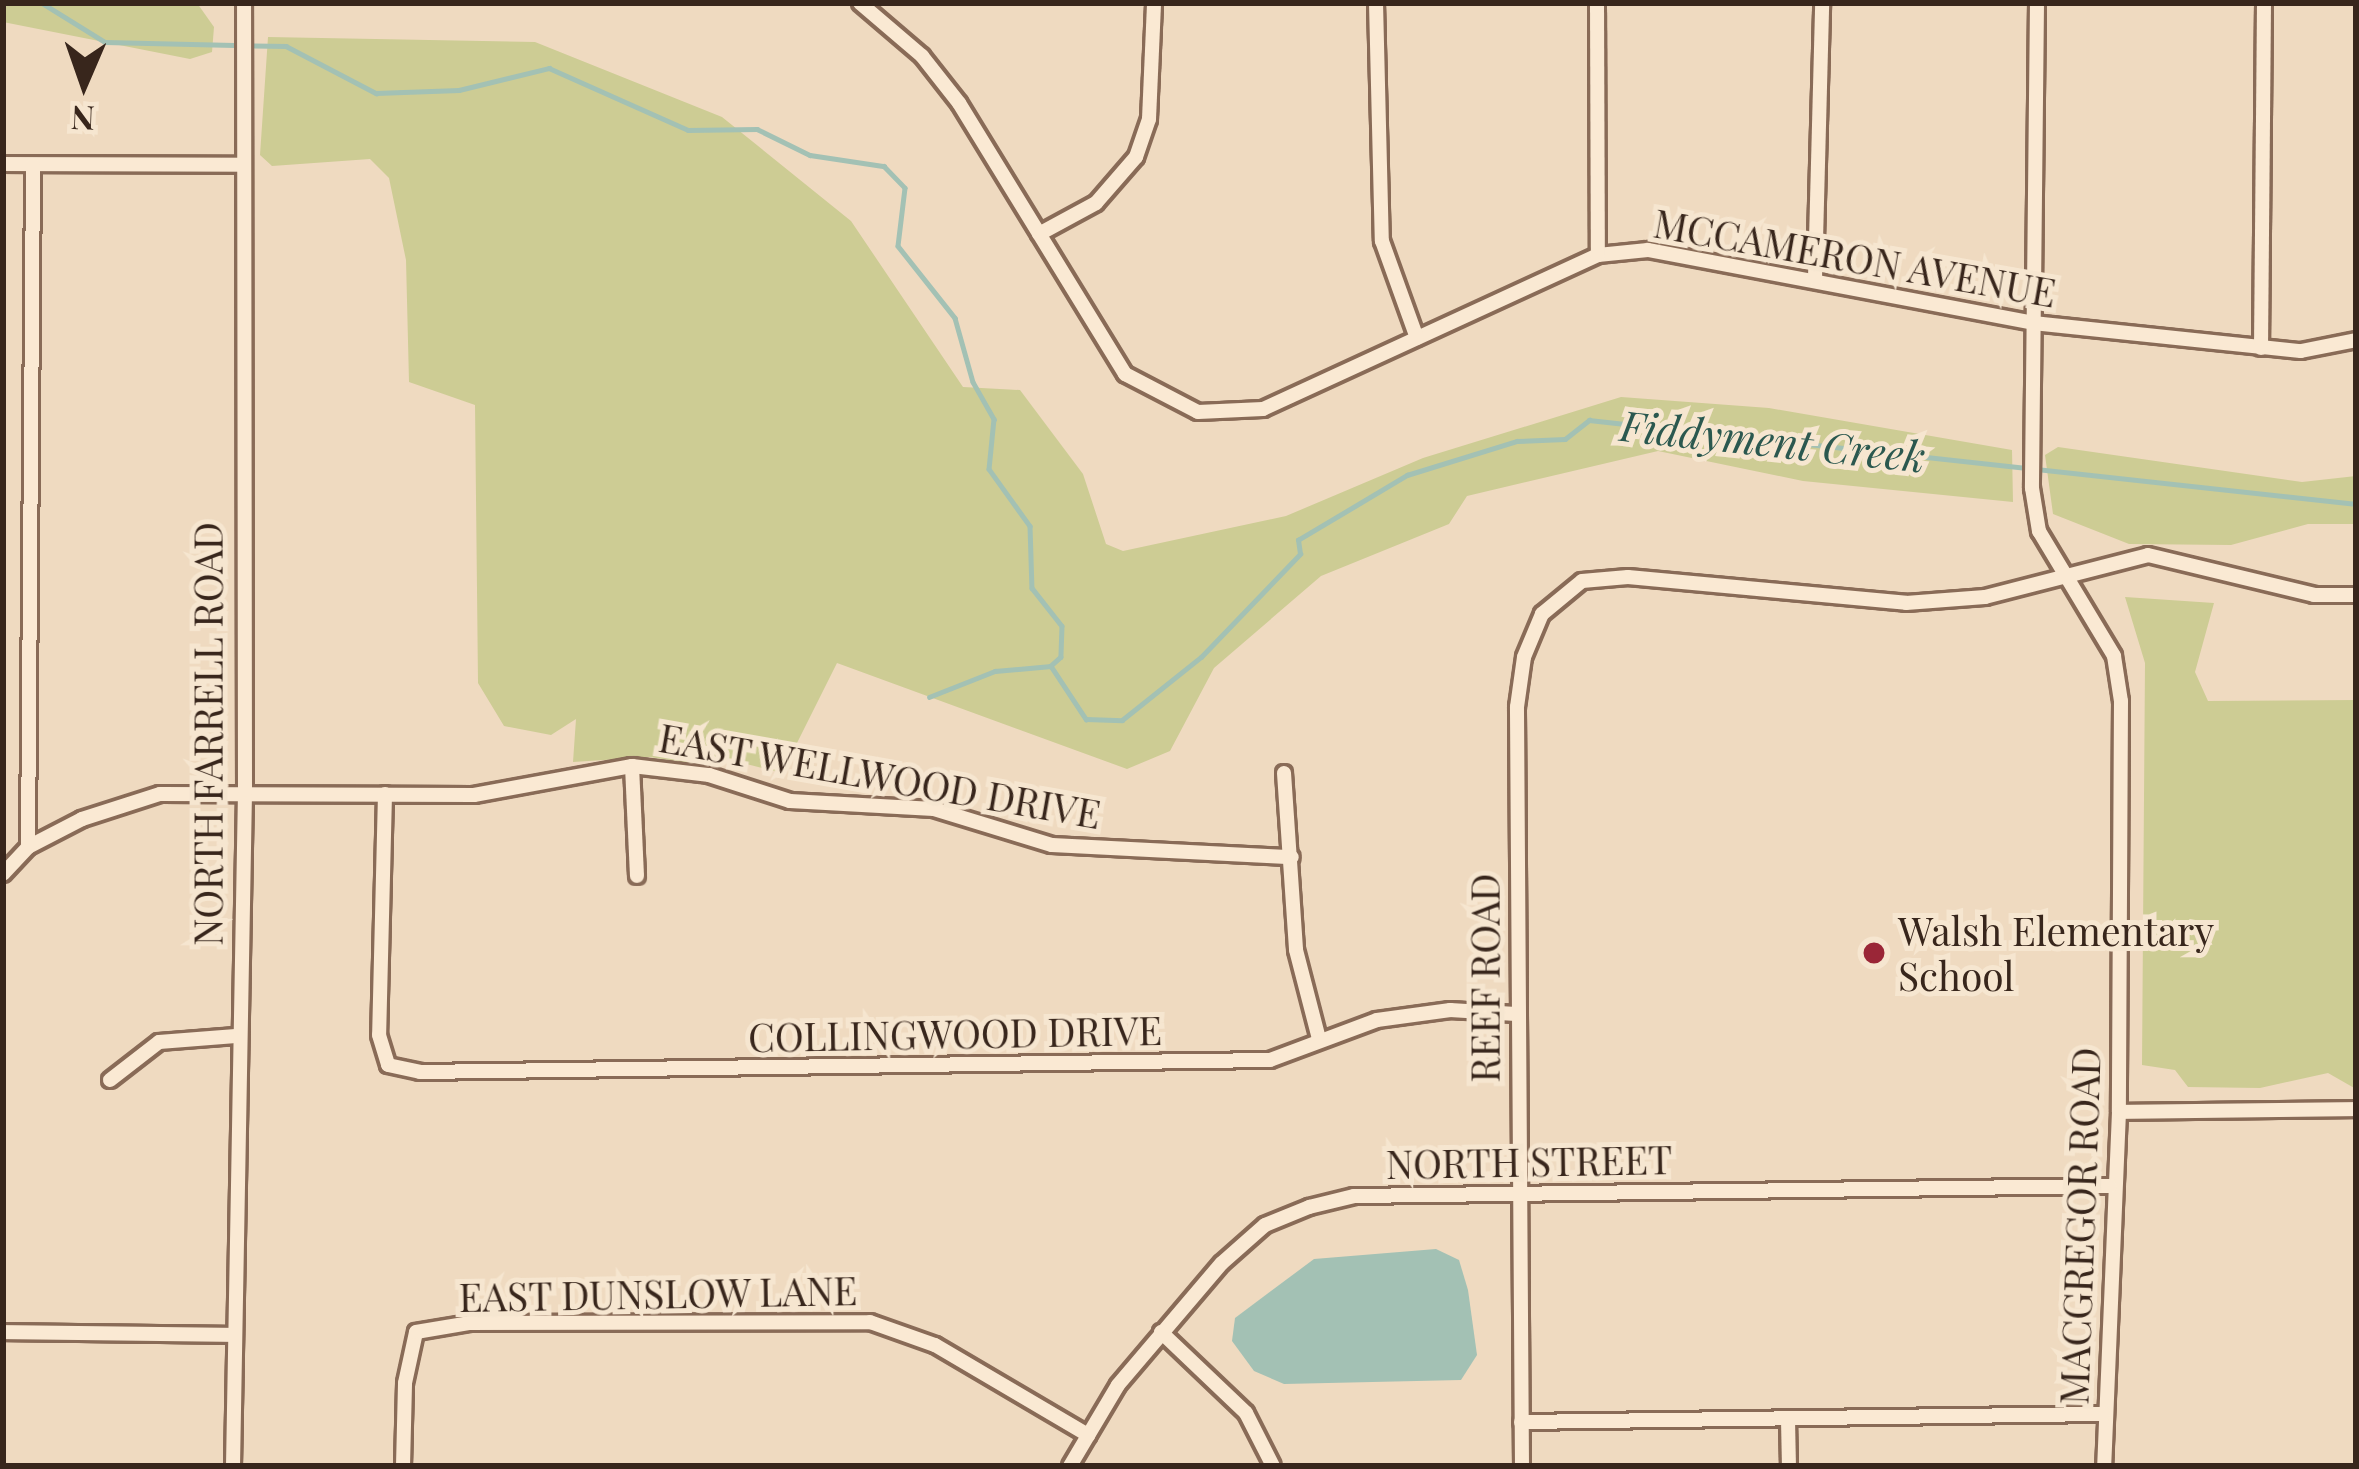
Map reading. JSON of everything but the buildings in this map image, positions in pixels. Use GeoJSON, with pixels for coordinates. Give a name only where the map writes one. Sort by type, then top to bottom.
{"type":"FeatureCollection","features":[{"type":"Feature","properties":{"kind":"street","name":"NORTH FARRELL ROAD"},"geometry":{"type":"LineString","coordinates":[[233,1466],[236,1036],[245,790],[244,3]]}},
{"type":"Feature","properties":{"kind":"street","name":"MCCAMERON AVENUE"},"geometry":{"type":"LineString","coordinates":[[860,3],[879,9],[959,103],[1124,374],[1184,408],[1263,409],[1598,255],[1648,250],[1815,278],[2033,323],[2300,351],[2356,340]]}},
{"type":"Feature","properties":{"kind":"street"},"geometry":{"type":"LineString","coordinates":[[1039,234],[1096,203],[1136,157],[1149,119],[1154,3]]}},
{"type":"Feature","properties":{"kind":"street"},"geometry":{"type":"LineString","coordinates":[[1376,3],[1382,241],[1417,338]]}},
{"type":"Feature","properties":{"kind":"street"},"geometry":{"type":"LineString","coordinates":[[1598,3],[1598,255]]}},
{"type":"Feature","properties":{"kind":"street"},"geometry":{"type":"LineString","coordinates":[[1815,278],[1822,3]]}},
{"type":"Feature","properties":{"kind":"street","name":"MACGREGOR ROAD"},"geometry":{"type":"LineString","coordinates":[[2037,3],[2032,488],[2039,531],[2114,656],[2121,701],[2119,1112],[2110,1186],[2104,1466]]}},
{"type":"Feature","properties":{"kind":"street"},"geometry":{"type":"LineString","coordinates":[[2260,348],[2264,3]]}},
{"type":"Feature","properties":{"kind":"street"},"geometry":{"type":"LineString","coordinates":[[3,164],[244,165]]}},
{"type":"Feature","properties":{"kind":"street"},"geometry":{"type":"LineString","coordinates":[[3,874],[28,847],[33,165]]}},
{"type":"Feature","properties":{"kind":"street","name":"REEF ROAD"},"geometry":{"type":"LineString","coordinates":[[1522,1466],[1517,707],[1524,657],[1542,614],[1582,581],[1651,579],[1906,603],[1985,597],[2148,555],[2314,595],[2356,595]]}},
{"type":"Feature","properties":{"kind":"street"},"geometry":{"type":"LineString","coordinates":[[632,766],[637,876]]}},
{"type":"Feature","properties":{"kind":"street","name":"EAST WELLWOOD DRIVE"},"geometry":{"type":"LineString","coordinates":[[28,847],[135,799],[245,790],[474,795],[632,766],[709,775],[790,801],[934,809],[1052,845],[1292,857]]}},
{"type":"Feature","properties":{"kind":"street"},"geometry":{"type":"LineString","coordinates":[[1285,772],[1296,950],[1319,1039]]}},
{"type":"Feature","properties":{"kind":"street","name":"COLLINGWOOD DRIVE"},"geometry":{"type":"LineString","coordinates":[[385,794],[380,1035],[388,1065],[420,1072],[1270,1060],[1319,1039],[1432,1012],[1516,1013]]}},
{"type":"Feature","properties":{"kind":"street"},"geometry":{"type":"LineString","coordinates":[[110,1080],[159,1042],[236,1036]]}},
{"type":"Feature","properties":{"kind":"street"},"geometry":{"type":"LineString","coordinates":[[2119,1112],[2356,1109]]}},
{"type":"Feature","properties":{"kind":"street","name":"NORTH STREET"},"geometry":{"type":"LineString","coordinates":[[1070,1466],[1161,1332],[1250,1238],[1294,1213],[1354,1196],[2110,1186]]}},
{"type":"Feature","properties":{"kind":"street","name":"EAST DUNSLOW LANE"},"geometry":{"type":"LineString","coordinates":[[404,1466],[405,1384],[416,1332],[470,1323],[870,1322],[935,1345],[1088,1435]]}},
{"type":"Feature","properties":{"kind":"street"},"geometry":{"type":"LineString","coordinates":[[1161,1332],[1246,1413],[1274,1466]]}},
{"type":"Feature","properties":{"kind":"street"},"geometry":{"type":"LineString","coordinates":[[3,1333],[234,1335]]}},
{"type":"Feature","properties":{"kind":"street"},"geometry":{"type":"LineString","coordinates":[[1521,1422],[2104,1414]]}},
{"type":"Feature","properties":{"kind":"street"},"geometry":{"type":"LineString","coordinates":[[1788,1420],[1789,1466]]}},
{"type":"Feature","properties":{"kind":"shaded area"},"geometry":{"type":"Polygon","coordinates":[[[3,3],[197,3],[214,27],[212,52],[190,59],[3,22],[3,3]]]}},
{"type":"Feature","properties":{"kind":"shaded area"},"geometry":{"type":"Polygon","coordinates":[[[268,37],[535,42],[722,117],[851,221],[963,387],[1020,390],[1083,474],[1106,544],[1123,551],[1286,516],[1423,458],[1621,397],[1769,408],[2012,450],[2013,502],[1803,481],[1658,451],[1467,496],[1449,524],[1321,576],[1214,668],[1170,751],[1127,769],[837,663],[782,773],[723,758],[720,768],[650,757],[573,762],[576,719],[551,735],[504,726],[478,683],[475,405],[409,382],[406,260],[389,178],[370,159],[272,166],[260,155],[268,37]]]}},
{"type":"Feature","properties":{"kind":"shaded area"},"geometry":{"type":"Polygon","coordinates":[[[2058,447],[2302,482],[2356,476],[2356,524],[2308,524],[2231,545],[2129,544],[2053,514],[2045,455],[2058,447]]]}},
{"type":"Feature","properties":{"kind":"shaded area"},"geometry":{"type":"Polygon","coordinates":[[[2125,597],[2214,603],[2195,672],[2208,701],[2356,700],[2356,1089],[2328,1073],[2260,1088],[2188,1087],[2175,1070],[2142,1065],[2145,663],[2125,597]]]}},
{"type":"Feature","properties":{"kind":"shaded area"},"geometry":{"type":"Polygon","coordinates":[[[1436,1249],[1459,1260],[1468,1290],[1477,1355],[1461,1380],[1284,1384],[1254,1371],[1232,1341],[1235,1318],[1314,1259],[1436,1249]]]}},
{"type":"Feature","properties":{"kind":"waterway","name":"Fiddyment Creek"},"geometry":{"type":"LineString","coordinates":[[42,3],[105,42],[286,46],[376,93],[459,90],[549,68],[688,130],[757,129],[810,155],[884,166],[905,188],[898,246],[955,318],[973,382],[994,419],[989,469],[1030,526],[1032,588],[1062,626],[1061,657],[1051,666]]}},
{"type":"Feature","properties":{"kind":"waterway","name":"Fiddyment Creek"},"geometry":{"type":"LineString","coordinates":[[1051,666],[1086,719],[1122,720],[1201,657],[1300,554],[1298,540],[1407,475],[1517,441],[1565,439],[1589,420],[2356,504]]}},
{"type":"Feature","properties":{"kind":"waterway"},"geometry":{"type":"LineString","coordinates":[[929,697],[995,671],[1051,666]]}},
{"type":"Feature","properties":{"kind":"place","name":"Walsh Elementary School"},"geometry":{"type":"Point","coordinates":[1874,953]}}]}
